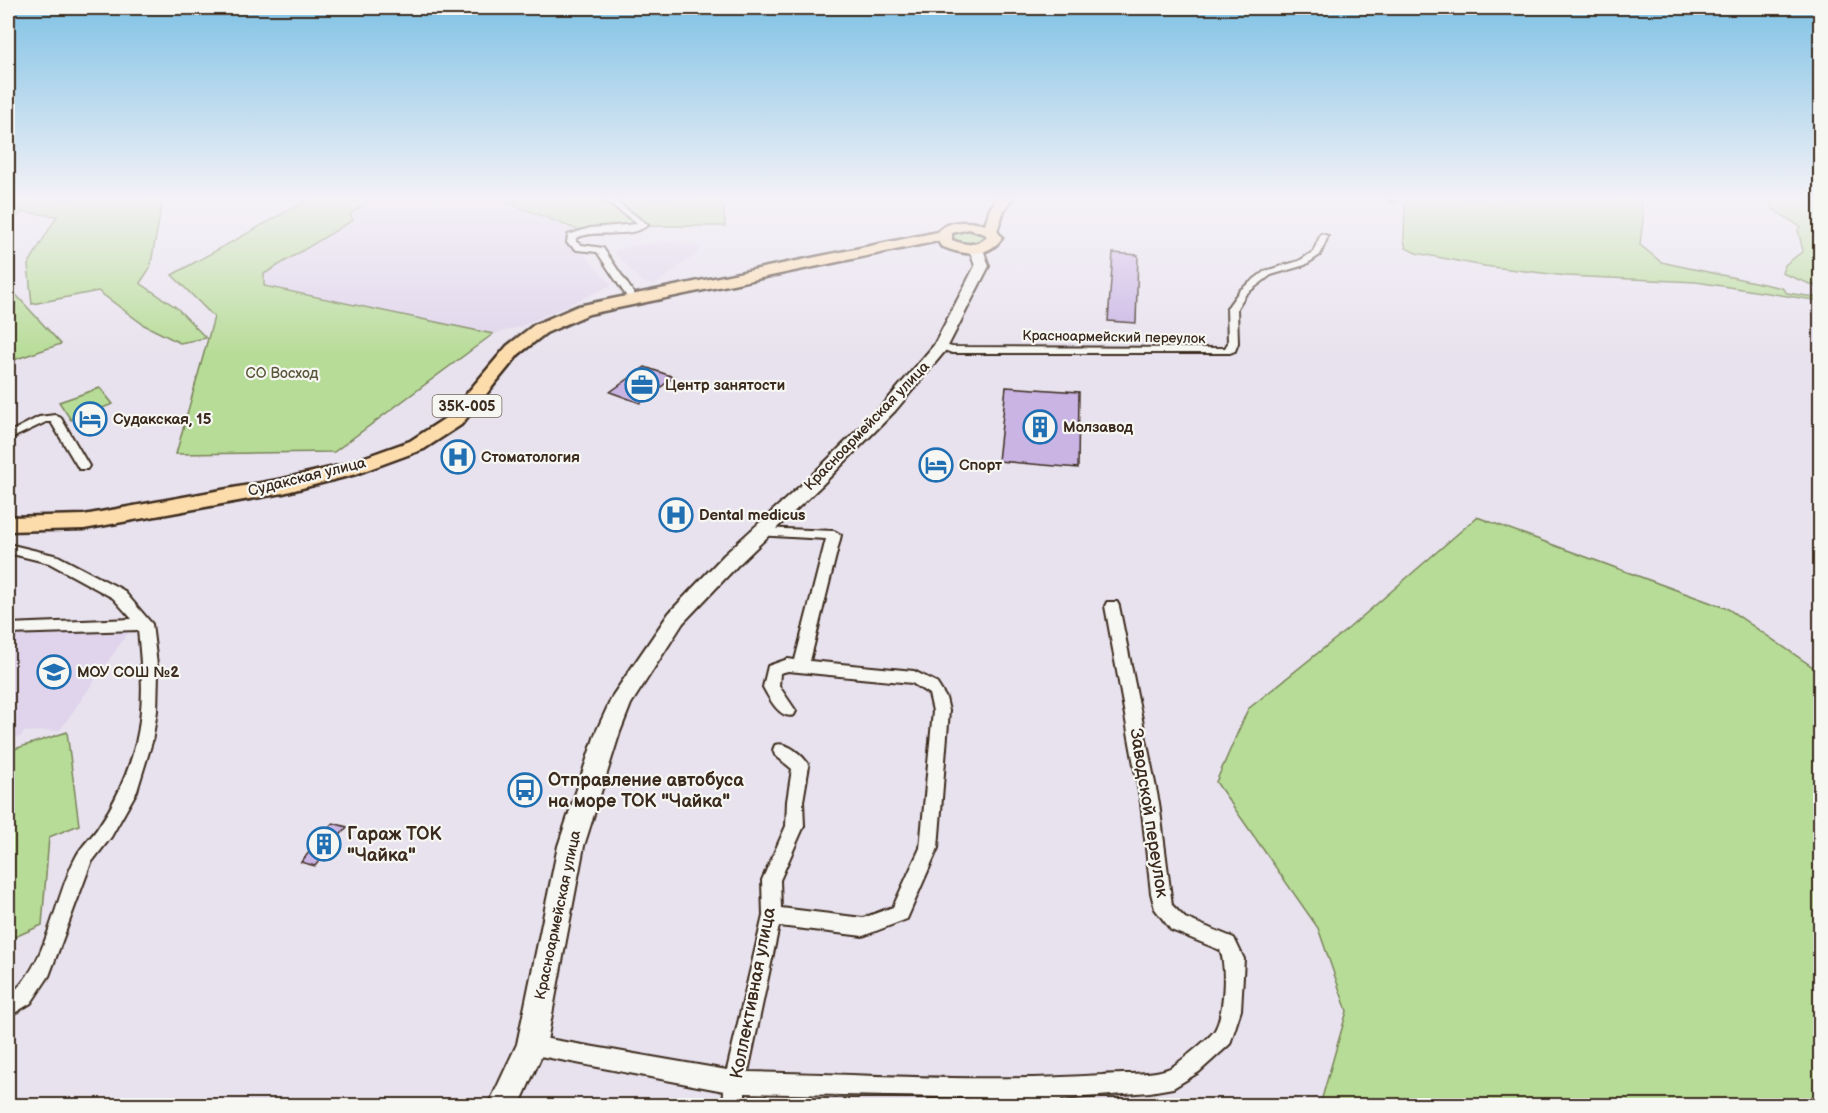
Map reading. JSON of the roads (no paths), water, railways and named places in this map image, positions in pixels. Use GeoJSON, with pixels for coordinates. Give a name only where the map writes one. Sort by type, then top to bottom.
{"type":"FeatureCollection","features":[{"type":"Feature","properties":{"kind":"main road","name":"Судакская улица"},"geometry":{"type":"LineString","coordinates":[[8,524],[84,522],[283,486],[349,470],[417,445],[454,421],[513,350],[540,328],[584,310],[633,298],[865,251]]}},
{"type":"Feature","properties":{"kind":"main road","name":"Красноармейская улица"},"geometry":{"type":"LineString","coordinates":[[503,1106],[531,1046],[571,846],[608,732],[621,701],[675,618],[731,560],[816,481],[888,408],[941,347],[982,266],[977,251]]}},
{"type":"Feature","properties":{"kind":"street"},"geometry":{"type":"LineString","coordinates":[[601,251],[633,298]]}},
{"type":"Feature","properties":{"kind":"street","name":"Красноармейский переулок"},"geometry":{"type":"LineString","coordinates":[[941,347],[952,350],[1226,351],[1231,349],[1233,343],[1232,308],[1244,292],[1268,273],[1302,263],[1318,251]]}},
{"type":"Feature","properties":{"kind":"street"},"geometry":{"type":"LineString","coordinates":[[8,437],[43,419],[55,418],[83,466]]}},
{"type":"Feature","properties":{"kind":"street"},"geometry":{"type":"LineString","coordinates":[[761,532],[834,535],[801,667]]}},
{"type":"Feature","properties":{"kind":"street"},"geometry":{"type":"LineString","coordinates":[[8,549],[53,559],[93,578],[118,594],[145,624],[150,673],[149,711],[142,755],[129,791],[105,832],[84,860],[42,969],[24,996],[8,1007]]}},
{"type":"Feature","properties":{"kind":"street","name":"Заводской переулок"},"geometry":{"type":"LineString","coordinates":[[531,1046],[735,1082],[1050,1097],[1173,1078],[1192,1065],[1223,1037],[1231,1010],[1234,959],[1227,944],[1178,924],[1164,909],[1160,893],[1150,803],[1112,606]]}},
{"type":"Feature","properties":{"kind":"street"},"geometry":{"type":"LineString","coordinates":[[8,629],[145,624]]}},
{"type":"Feature","properties":{"kind":"street"},"geometry":{"type":"LineString","coordinates":[[772,916],[863,927],[900,913],[929,848],[941,711],[938,695],[931,683],[914,677],[788,665],[773,670],[771,687],[788,711]]}},
{"type":"Feature","properties":{"kind":"street","name":"Коллективная улица"},"geometry":{"type":"LineString","coordinates":[[734,1106],[735,1082],[772,916],[771,880],[795,826],[795,801],[801,766],[781,750]]}},
{"type":"Feature","properties":{"kind":"place","name":"Центр занятости"},"geometry":{"type":"Point","coordinates":[642,385]}},
{"type":"Feature","properties":{"kind":"place","name":"Судакская, 15"},"geometry":{"type":"Point","coordinates":[90,419]}},
{"type":"Feature","properties":{"kind":"place","name":"Молзавод"},"geometry":{"type":"Point","coordinates":[1040,427]}},
{"type":"Feature","properties":{"kind":"place","name":"Стоматология"},"geometry":{"type":"Point","coordinates":[458,457]}},
{"type":"Feature","properties":{"kind":"place","name":"Спорт"},"geometry":{"type":"Point","coordinates":[936,465]}},
{"type":"Feature","properties":{"kind":"place","name":"Dental medicus"},"geometry":{"type":"Point","coordinates":[676,515]}},
{"type":"Feature","properties":{"kind":"place","name":"МОУ СОШ №2"},"geometry":{"type":"Point","coordinates":[54,672]}},
{"type":"Feature","properties":{"kind":"place","name":"Отправление автобуса на море ТОК \"Чайка\""},"geometry":{"type":"Point","coordinates":[525,790]}},
{"type":"Feature","properties":{"kind":"place","name":"Гараж ТОК \"Чайка\""},"geometry":{"type":"Point","coordinates":[324,844]}},
{"type":"Feature","properties":{"kind":"park label","name":"СО Восход"},"geometry":{"type":"Point","coordinates":[282,373]}}]}
